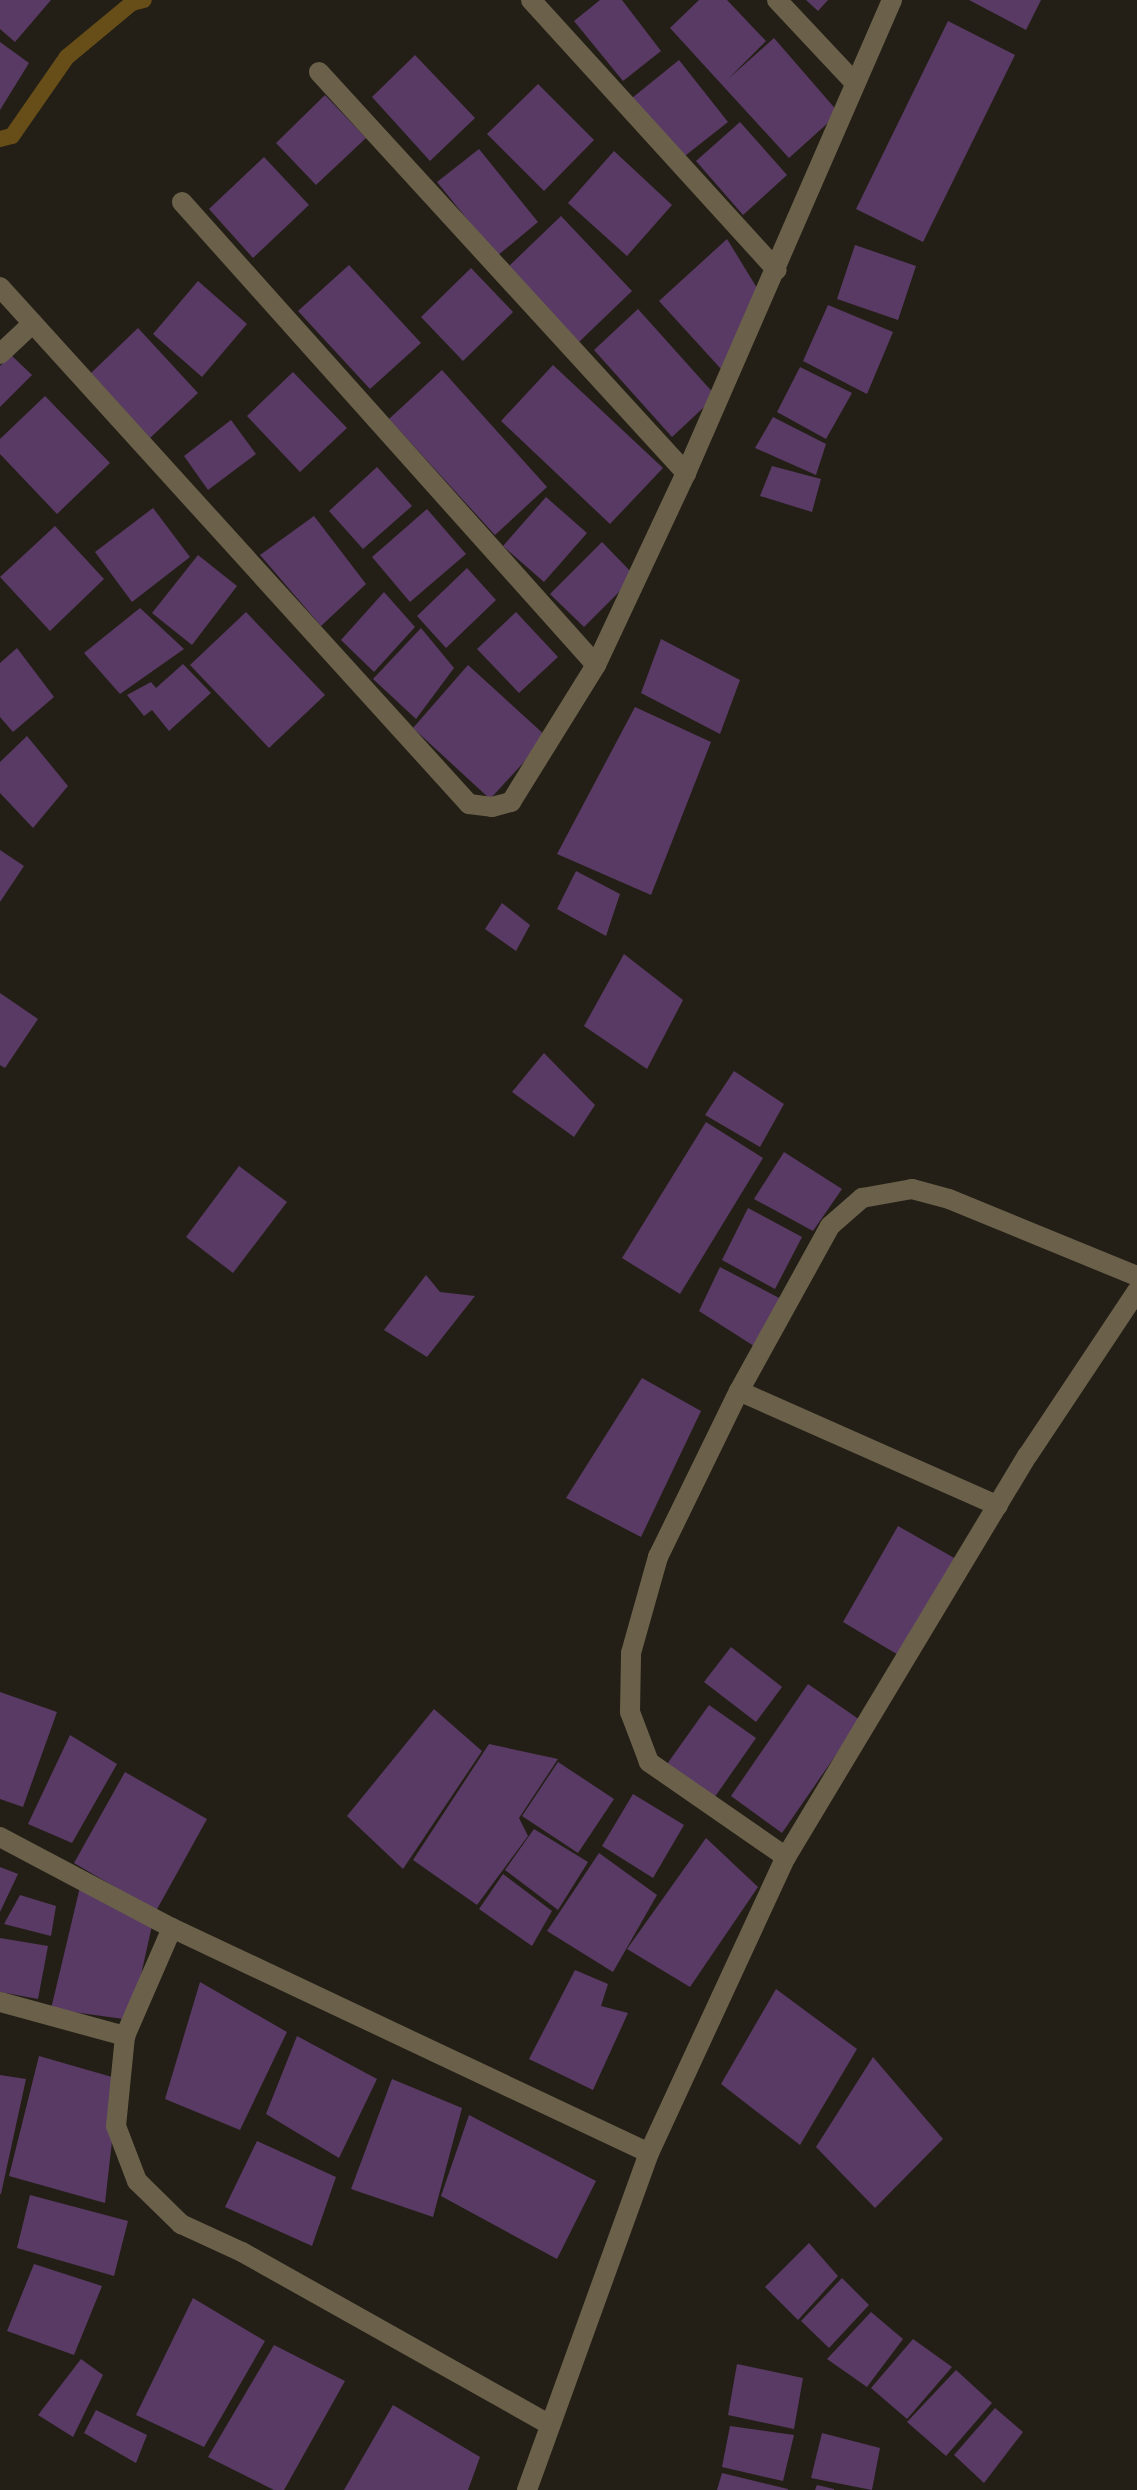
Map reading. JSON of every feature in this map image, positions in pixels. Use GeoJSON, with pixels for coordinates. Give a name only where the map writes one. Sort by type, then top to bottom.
{"type":"FeatureCollection","features":[{"type":"Feature","properties":{"kind":"street"},"geometry":{"type":"LineString","coordinates":[[531,0],[777,270]]}},
{"type":"Feature","properties":{"kind":"street"},"geometry":{"type":"LineString","coordinates":[[777,0],[854,82]]}},
{"type":"Feature","properties":{"kind":"street"},"geometry":{"type":"LineString","coordinates":[[0,287],[469,804],[492,807],[511,802],[596,665],[777,270],[854,82],[892,0]]}},
{"type":"Feature","properties":{"kind":"street"},"geometry":{"type":"LineString","coordinates":[[319,72],[686,473]]}},
{"type":"Feature","properties":{"kind":"street"},"geometry":{"type":"LineString","coordinates":[[182,202],[596,665]]}},
{"type":"Feature","properties":{"kind":"street"},"geometry":{"type":"LineString","coordinates":[[0,354],[33,323]]}},
{"type":"Feature","properties":{"kind":"street"},"geometry":{"type":"LineString","coordinates":[[786,1857],[649,1762],[630,1712],[631,1653],[658,1557],[739,1391],[830,1226],[862,1198],[912,1189],[949,1199],[1137,1276]]}},
{"type":"Feature","properties":{"kind":"street"},"geometry":{"type":"LineString","coordinates":[[527,2490],[649,2153],[786,1857],[1088,1358],[1137,1291]]}},
{"type":"Feature","properties":{"kind":"street"},"geometry":{"type":"LineString","coordinates":[[739,1391],[998,1506]]}},
{"type":"Feature","properties":{"kind":"street"},"geometry":{"type":"LineString","coordinates":[[0,1837],[172,1928],[649,2153]]}},
{"type":"Feature","properties":{"kind":"street"},"geometry":{"type":"LineString","coordinates":[[172,1928],[125,2036],[116,2126],[137,2181],[181,2224],[242,2252],[550,2425]]}},
{"type":"Feature","properties":{"kind":"street"},"geometry":{"type":"LineString","coordinates":[[0,2002],[125,2036]]}},
{"type":"Feature","properties":{"kind":"building"},"geometry":{"type":"Polygon","coordinates":[[[0,0],[51,0],[15,42],[0,29],[0,0]]]}},
{"type":"Feature","properties":{"kind":"building"},"geometry":{"type":"Polygon","coordinates":[[[600,0],[622,0],[661,51],[623,81],[574,21],[600,0]]]}},
{"type":"Feature","properties":{"kind":"building"},"geometry":{"type":"Polygon","coordinates":[[[699,0],[727,0],[766,41],[728,79],[774,38],[839,113],[789,158],[670,28],[699,0]]]}},
{"type":"Feature","properties":{"kind":"building"},"geometry":{"type":"Polygon","coordinates":[[[806,0],[828,0],[818,11],[806,0]]]}},
{"type":"Feature","properties":{"kind":"building"},"geometry":{"type":"Polygon","coordinates":[[[969,0],[1041,0],[1026,30],[969,0]]]}},
{"type":"Feature","properties":{"kind":"building"},"geometry":{"type":"Polygon","coordinates":[[[948,21],[1015,55],[923,242],[856,209],[948,21]]]}},
{"type":"Feature","properties":{"kind":"building"},"geometry":{"type":"Polygon","coordinates":[[[0,42],[29,63],[0,110],[0,42]]]}},
{"type":"Feature","properties":{"kind":"building"},"geometry":{"type":"Polygon","coordinates":[[[415,55],[475,118],[430,161],[372,97],[415,55]]]}},
{"type":"Feature","properties":{"kind":"building"},"geometry":{"type":"Polygon","coordinates":[[[679,60],[728,122],[681,159],[632,98],[679,60]]]}},
{"type":"Feature","properties":{"kind":"building"},"geometry":{"type":"Polygon","coordinates":[[[538,84],[594,140],[544,191],[487,134],[538,84]]]}},
{"type":"Feature","properties":{"kind":"building"},"geometry":{"type":"Polygon","coordinates":[[[325,95],[366,138],[316,185],[276,143],[325,95]]]}},
{"type":"Feature","properties":{"kind":"building"},"geometry":{"type":"Polygon","coordinates":[[[740,122],[787,175],[743,215],[696,161],[740,122]]]}},
{"type":"Feature","properties":{"kind":"building"},"geometry":{"type":"Polygon","coordinates":[[[479,149],[538,222],[497,256],[437,182],[479,149]]]}},
{"type":"Feature","properties":{"kind":"building"},"geometry":{"type":"Polygon","coordinates":[[[614,151],[672,205],[627,256],[568,203],[614,151]]]}},
{"type":"Feature","properties":{"kind":"building"},"geometry":{"type":"Polygon","coordinates":[[[264,157],[309,205],[253,258],[209,209],[264,157]]]}},
{"type":"Feature","properties":{"kind":"building"},"geometry":{"type":"Polygon","coordinates":[[[561,216],[632,291],[579,342],[508,267],[561,216]]]}},
{"type":"Feature","properties":{"kind":"building"},"geometry":{"type":"Polygon","coordinates":[[[727,239],[757,288],[721,369],[659,301],[727,239]]]}},
{"type":"Feature","properties":{"kind":"building"},"geometry":{"type":"Polygon","coordinates":[[[855,245],[916,266],[898,320],[837,299],[855,245]]]}},
{"type":"Feature","properties":{"kind":"building"},"geometry":{"type":"Polygon","coordinates":[[[349,265],[421,343],[370,389],[298,311],[349,265]]]}},
{"type":"Feature","properties":{"kind":"building"},"geometry":{"type":"Polygon","coordinates":[[[471,268],[513,312],[463,361],[421,317],[471,268]]]}},
{"type":"Feature","properties":{"kind":"building"},"geometry":{"type":"Polygon","coordinates":[[[198,281],[247,324],[202,377],[153,334],[198,281]]]}},
{"type":"Feature","properties":{"kind":"building"},"geometry":{"type":"Polygon","coordinates":[[[828,305],[893,332],[867,394],[803,361],[828,305]]]}},
{"type":"Feature","properties":{"kind":"building"},"geometry":{"type":"Polygon","coordinates":[[[638,309],[716,396],[672,437],[594,350],[638,309]]]}},
{"type":"Feature","properties":{"kind":"building"},"geometry":{"type":"Polygon","coordinates":[[[138,328],[198,393],[150,438],[91,373],[138,328]]]}},
{"type":"Feature","properties":{"kind":"building"},"geometry":{"type":"Polygon","coordinates":[[[11,355],[32,375],[0,407],[0,366],[11,355]]]}},
{"type":"Feature","properties":{"kind":"building"},"geometry":{"type":"Polygon","coordinates":[[[553,365],[663,468],[610,524],[501,421],[553,365]]]}},
{"type":"Feature","properties":{"kind":"building"},"geometry":{"type":"Polygon","coordinates":[[[800,367],[852,393],[826,439],[777,412],[800,367]]]}},
{"type":"Feature","properties":{"kind":"building"},"geometry":{"type":"Polygon","coordinates":[[[442,370],[547,487],[495,535],[389,419],[442,370]]]}},
{"type":"Feature","properties":{"kind":"building"},"geometry":{"type":"Polygon","coordinates":[[[293,372],[347,428],[300,472],[247,416],[293,372]]]}},
{"type":"Feature","properties":{"kind":"building"},"geometry":{"type":"Polygon","coordinates":[[[45,396],[110,463],[57,514],[0,454],[0,439],[45,396]]]}},
{"type":"Feature","properties":{"kind":"building"},"geometry":{"type":"Polygon","coordinates":[[[773,417],[826,444],[816,475],[755,448],[773,417]]]}},
{"type":"Feature","properties":{"kind":"building"},"geometry":{"type":"Polygon","coordinates":[[[231,420],[256,454],[208,490],[184,456],[231,420]]]}},
{"type":"Feature","properties":{"kind":"building"},"geometry":{"type":"Polygon","coordinates":[[[772,466],[821,479],[812,512],[760,496],[772,466]]]}},
{"type":"Feature","properties":{"kind":"building"},"geometry":{"type":"Polygon","coordinates":[[[377,467],[412,506],[363,549],[329,511],[377,467]]]}},
{"type":"Feature","properties":{"kind":"building"},"geometry":{"type":"Polygon","coordinates":[[[546,497],[587,533],[544,582],[503,546],[546,497]]]}},
{"type":"Feature","properties":{"kind":"building"},"geometry":{"type":"Polygon","coordinates":[[[153,508],[190,557],[132,602],[95,552],[153,508]]]}},
{"type":"Feature","properties":{"kind":"building"},"geometry":{"type":"Polygon","coordinates":[[[427,509],[466,554],[410,602],[372,557],[427,509]]]}},
{"type":"Feature","properties":{"kind":"building"},"geometry":{"type":"Polygon","coordinates":[[[314,516],[366,584],[321,626],[260,555],[314,516]]]}},
{"type":"Feature","properties":{"kind":"building"},"geometry":{"type":"Polygon","coordinates":[[[55,526],[104,579],[50,631],[0,577],[55,526]]]}},
{"type":"Feature","properties":{"kind":"building"},"geometry":{"type":"Polygon","coordinates":[[[602,542],[635,576],[584,627],[550,594],[602,542]]]}},
{"type":"Feature","properties":{"kind":"building"},"geometry":{"type":"Polygon","coordinates":[[[198,555],[237,586],[192,645],[152,613],[198,555]]]}},
{"type":"Feature","properties":{"kind":"building"},"geometry":{"type":"Polygon","coordinates":[[[467,568],[496,600],[446,648],[417,616],[467,568]]]}},
{"type":"Feature","properties":{"kind":"building"},"geometry":{"type":"Polygon","coordinates":[[[384,592],[415,627],[374,672],[341,640],[384,592]]]}},
{"type":"Feature","properties":{"kind":"building"},"geometry":{"type":"Polygon","coordinates":[[[140,608],[184,649],[120,694],[84,653],[140,608]]]}},
{"type":"Feature","properties":{"kind":"building"},"geometry":{"type":"Polygon","coordinates":[[[246,612],[325,695],[269,748],[190,665],[246,612]]]}},
{"type":"Feature","properties":{"kind":"building"},"geometry":{"type":"Polygon","coordinates":[[[516,612],[558,657],[519,693],[477,649],[516,612]]]}},
{"type":"Feature","properties":{"kind":"building"},"geometry":{"type":"Polygon","coordinates":[[[421,628],[454,668],[416,719],[373,679],[421,628]]]}},
{"type":"Feature","properties":{"kind":"building"},"geometry":{"type":"Polygon","coordinates":[[[661,639],[740,680],[720,734],[641,693],[661,639]]]}},
{"type":"Feature","properties":{"kind":"building"},"geometry":{"type":"Polygon","coordinates":[[[17,648],[54,697],[13,732],[0,717],[0,663],[17,648]]]}},
{"type":"Feature","properties":{"kind":"building"},"geometry":{"type":"Polygon","coordinates":[[[183,664],[211,693],[169,731],[152,710],[144,716],[127,695],[151,682],[156,688],[183,664]]]}},
{"type":"Feature","properties":{"kind":"building"},"geometry":{"type":"Polygon","coordinates":[[[468,665],[547,737],[490,799],[413,728],[468,665]]]}},
{"type":"Feature","properties":{"kind":"building"},"geometry":{"type":"Polygon","coordinates":[[[635,707],[711,742],[651,895],[557,854],[635,707]]]}},
{"type":"Feature","properties":{"kind":"building"},"geometry":{"type":"Polygon","coordinates":[[[27,736],[68,786],[33,828],[0,793],[0,762],[27,736]]]}},
{"type":"Feature","properties":{"kind":"building"},"geometry":{"type":"Polygon","coordinates":[[[0,850],[24,866],[0,902],[0,850]]]}},
{"type":"Feature","properties":{"kind":"building"},"geometry":{"type":"Polygon","coordinates":[[[576,871],[620,894],[606,936],[557,909],[576,871]]]}},
{"type":"Feature","properties":{"kind":"building"},"geometry":{"type":"Polygon","coordinates":[[[502,903],[530,925],[516,951],[485,929],[502,903]]]}},
{"type":"Feature","properties":{"kind":"building"},"geometry":{"type":"Polygon","coordinates":[[[624,954],[683,1000],[647,1069],[584,1026],[624,954]]]}},
{"type":"Feature","properties":{"kind":"building"},"geometry":{"type":"Polygon","coordinates":[[[0,993],[38,1019],[5,1068],[0,1065],[0,993]]]}},
{"type":"Feature","properties":{"kind":"building"},"geometry":{"type":"Polygon","coordinates":[[[544,1053],[595,1105],[574,1137],[512,1092],[544,1053]]]}},
{"type":"Feature","properties":{"kind":"building"},"geometry":{"type":"Polygon","coordinates":[[[734,1071],[784,1104],[760,1147],[705,1115],[734,1071]]]}},
{"type":"Feature","properties":{"kind":"building"},"geometry":{"type":"Polygon","coordinates":[[[706,1122],[763,1158],[680,1294],[622,1258],[706,1122]]]}},
{"type":"Feature","properties":{"kind":"building"},"geometry":{"type":"Polygon","coordinates":[[[784,1152],[842,1189],[813,1231],[754,1199],[784,1152]]]}},
{"type":"Feature","properties":{"kind":"building"},"geometry":{"type":"Polygon","coordinates":[[[239,1166],[287,1202],[233,1273],[186,1237],[239,1166]]]}},
{"type":"Feature","properties":{"kind":"building"},"geometry":{"type":"Polygon","coordinates":[[[748,1208],[802,1237],[775,1289],[722,1260],[748,1208]]]}},
{"type":"Feature","properties":{"kind":"building"},"geometry":{"type":"Polygon","coordinates":[[[720,1267],[783,1300],[757,1348],[699,1311],[720,1267]]]}},
{"type":"Feature","properties":{"kind":"building"},"geometry":{"type":"Polygon","coordinates":[[[426,1275],[440,1292],[475,1296],[427,1357],[384,1330],[426,1275]]]}},
{"type":"Feature","properties":{"kind":"building"},"geometry":{"type":"Polygon","coordinates":[[[642,1378],[701,1411],[641,1537],[566,1498],[642,1378]]]}},
{"type":"Feature","properties":{"kind":"building"},"geometry":{"type":"Polygon","coordinates":[[[898,1526],[956,1559],[900,1656],[843,1622],[898,1526]]]}},
{"type":"Feature","properties":{"kind":"building"},"geometry":{"type":"Polygon","coordinates":[[[731,1647],[782,1687],[756,1722],[704,1682],[731,1647]]]}},
{"type":"Feature","properties":{"kind":"building"},"geometry":{"type":"Polygon","coordinates":[[[808,1684],[860,1720],[782,1833],[731,1796],[808,1684]]]}},
{"type":"Feature","properties":{"kind":"building"},"geometry":{"type":"Polygon","coordinates":[[[0,1692],[57,1712],[23,1807],[0,1799],[0,1692]]]}},
{"type":"Feature","properties":{"kind":"building"},"geometry":{"type":"Polygon","coordinates":[[[709,1705],[756,1738],[712,1801],[665,1767],[709,1705]]]}},
{"type":"Feature","properties":{"kind":"building"},"geometry":{"type":"Polygon","coordinates":[[[434,1709],[482,1751],[403,1869],[347,1816],[434,1709]]]}},
{"type":"Feature","properties":{"kind":"building"},"geometry":{"type":"Polygon","coordinates":[[[70,1735],[117,1764],[72,1843],[28,1824],[70,1735]]]}},
{"type":"Feature","properties":{"kind":"building"},"geometry":{"type":"Polygon","coordinates":[[[489,1744],[558,1759],[519,1818],[528,1836],[477,1905],[413,1860],[489,1744]]]}},
{"type":"Feature","properties":{"kind":"building"},"geometry":{"type":"Polygon","coordinates":[[[558,1762],[614,1799],[578,1853],[522,1816],[558,1762]]]}},
{"type":"Feature","properties":{"kind":"building"},"geometry":{"type":"Polygon","coordinates":[[[125,1772],[207,1819],[156,1911],[74,1863],[125,1772]]]}},
{"type":"Feature","properties":{"kind":"building"},"geometry":{"type":"Polygon","coordinates":[[[633,1794],[684,1825],[653,1878],[602,1846],[633,1794]]]}},
{"type":"Feature","properties":{"kind":"building"},"geometry":{"type":"Polygon","coordinates":[[[534,1829],[588,1862],[558,1910],[505,1870],[534,1829]]]}},
{"type":"Feature","properties":{"kind":"building"},"geometry":{"type":"Polygon","coordinates":[[[706,1838],[758,1887],[690,1987],[627,1949],[706,1838]]]}},
{"type":"Feature","properties":{"kind":"building"},"geometry":{"type":"Polygon","coordinates":[[[599,1853],[657,1895],[613,1972],[547,1931],[599,1853]]]}},
{"type":"Feature","properties":{"kind":"building"},"geometry":{"type":"Polygon","coordinates":[[[0,1867],[18,1874],[0,1912],[0,1867]]]}},
{"type":"Feature","properties":{"kind":"building"},"geometry":{"type":"Polygon","coordinates":[[[503,1874],[552,1911],[532,1946],[479,1909],[503,1874]]]}},
{"type":"Feature","properties":{"kind":"building"},"geometry":{"type":"Polygon","coordinates":[[[80,1887],[153,1921],[131,2020],[51,2009],[80,1887]]]}},
{"type":"Feature","properties":{"kind":"building"},"geometry":{"type":"Polygon","coordinates":[[[20,1895],[56,1906],[51,1936],[4,1924],[20,1895]]]}},
{"type":"Feature","properties":{"kind":"building"},"geometry":{"type":"Polygon","coordinates":[[[0,1938],[48,1946],[38,1999],[0,1992],[0,1938]]]}},
{"type":"Feature","properties":{"kind":"building"},"geometry":{"type":"Polygon","coordinates":[[[575,1970],[608,1984],[601,2006],[628,2013],[593,2090],[529,2059],[575,1970]]]}},
{"type":"Feature","properties":{"kind":"building"},"geometry":{"type":"Polygon","coordinates":[[[200,1982],[287,2032],[240,2130],[165,2099],[200,1982]]]}},
{"type":"Feature","properties":{"kind":"building"},"geometry":{"type":"Polygon","coordinates":[[[776,1989],[857,2049],[800,2145],[721,2084],[776,1989]]]}},
{"type":"Feature","properties":{"kind":"building"},"geometry":{"type":"Polygon","coordinates":[[[297,2036],[377,2079],[339,2158],[266,2114],[297,2036]]]}},
{"type":"Feature","properties":{"kind":"building"},"geometry":{"type":"Polygon","coordinates":[[[39,2056],[119,2079],[105,2203],[9,2176],[39,2056]]]}},
{"type":"Feature","properties":{"kind":"building"},"geometry":{"type":"Polygon","coordinates":[[[873,2057],[943,2139],[875,2208],[816,2147],[873,2057]]]}},
{"type":"Feature","properties":{"kind":"building"},"geometry":{"type":"Polygon","coordinates":[[[0,2075],[26,2079],[1,2194],[0,2194],[0,2075]]]}},
{"type":"Feature","properties":{"kind":"building"},"geometry":{"type":"Polygon","coordinates":[[[392,2079],[462,2108],[433,2217],[351,2189],[392,2079]]]}},
{"type":"Feature","properties":{"kind":"building"},"geometry":{"type":"Polygon","coordinates":[[[469,2115],[596,2181],[557,2259],[441,2196],[469,2115]]]}},
{"type":"Feature","properties":{"kind":"building"},"geometry":{"type":"Polygon","coordinates":[[[257,2141],[336,2177],[312,2246],[225,2207],[257,2141]]]}},
{"type":"Feature","properties":{"kind":"building"},"geometry":{"type":"Polygon","coordinates":[[[30,2195],[128,2221],[114,2276],[17,2248],[30,2195]]]}},
{"type":"Feature","properties":{"kind":"building"},"geometry":{"type":"Polygon","coordinates":[[[809,2243],[838,2276],[798,2320],[765,2287],[809,2243]]]}},
{"type":"Feature","properties":{"kind":"building"},"geometry":{"type":"Polygon","coordinates":[[[34,2264],[102,2286],[74,2355],[7,2331],[34,2264]]]}},
{"type":"Feature","properties":{"kind":"building"},"geometry":{"type":"Polygon","coordinates":[[[842,2278],[869,2305],[829,2348],[801,2321],[842,2278]]]}},
{"type":"Feature","properties":{"kind":"building"},"geometry":{"type":"Polygon","coordinates":[[[193,2298],[265,2341],[204,2447],[136,2415],[193,2298]]]}},
{"type":"Feature","properties":{"kind":"building"},"geometry":{"type":"Polygon","coordinates":[[[871,2312],[903,2339],[867,2387],[827,2359],[871,2312]]]}},
{"type":"Feature","properties":{"kind":"building"},"geometry":{"type":"Polygon","coordinates":[[[913,2339],[952,2367],[907,2419],[871,2388],[913,2339]]]}},
{"type":"Feature","properties":{"kind":"building"},"geometry":{"type":"Polygon","coordinates":[[[274,2345],[345,2381],[284,2490],[274,2490],[208,2457],[274,2345]]]}},
{"type":"Feature","properties":{"kind":"building"},"geometry":{"type":"Polygon","coordinates":[[[81,2359],[103,2375],[73,2437],[38,2415],[81,2359]]]}},
{"type":"Feature","properties":{"kind":"building"},"geometry":{"type":"Polygon","coordinates":[[[737,2364],[803,2378],[794,2429],[728,2415],[737,2364]]]}},
{"type":"Feature","properties":{"kind":"building"},"geometry":{"type":"Polygon","coordinates":[[[956,2370],[992,2403],[946,2456],[907,2422],[956,2370]]]}},
{"type":"Feature","properties":{"kind":"building"},"geometry":{"type":"Polygon","coordinates":[[[393,2405],[480,2457],[468,2490],[344,2490],[393,2405]]]}},
{"type":"Feature","properties":{"kind":"building"},"geometry":{"type":"Polygon","coordinates":[[[995,2408],[1023,2432],[984,2483],[954,2455],[995,2408]]]}},
{"type":"Feature","properties":{"kind":"building"},"geometry":{"type":"Polygon","coordinates":[[[96,2410],[147,2435],[136,2463],[84,2433],[96,2410]]]}},
{"type":"Feature","properties":{"kind":"building"},"geometry":{"type":"Polygon","coordinates":[[[730,2426],[794,2435],[783,2481],[722,2467],[730,2426]]]}},
{"type":"Feature","properties":{"kind":"building"},"geometry":{"type":"Polygon","coordinates":[[[822,2433],[880,2448],[872,2490],[811,2478],[822,2433]]]}},
{"type":"Feature","properties":{"kind":"building"},"geometry":{"type":"Polygon","coordinates":[[[722,2473],[788,2489],[788,2490],[717,2490],[722,2473]]]}},
{"type":"Feature","properties":{"kind":"building"},"geometry":{"type":"Polygon","coordinates":[[[817,2485],[834,2489],[834,2490],[815,2490],[817,2485]]]}},
{"type":"Feature","properties":{"kind":"waterway"},"geometry":{"type":"LineString","coordinates":[[0,139],[12,136],[67,57],[132,3],[144,0]]}}]}
